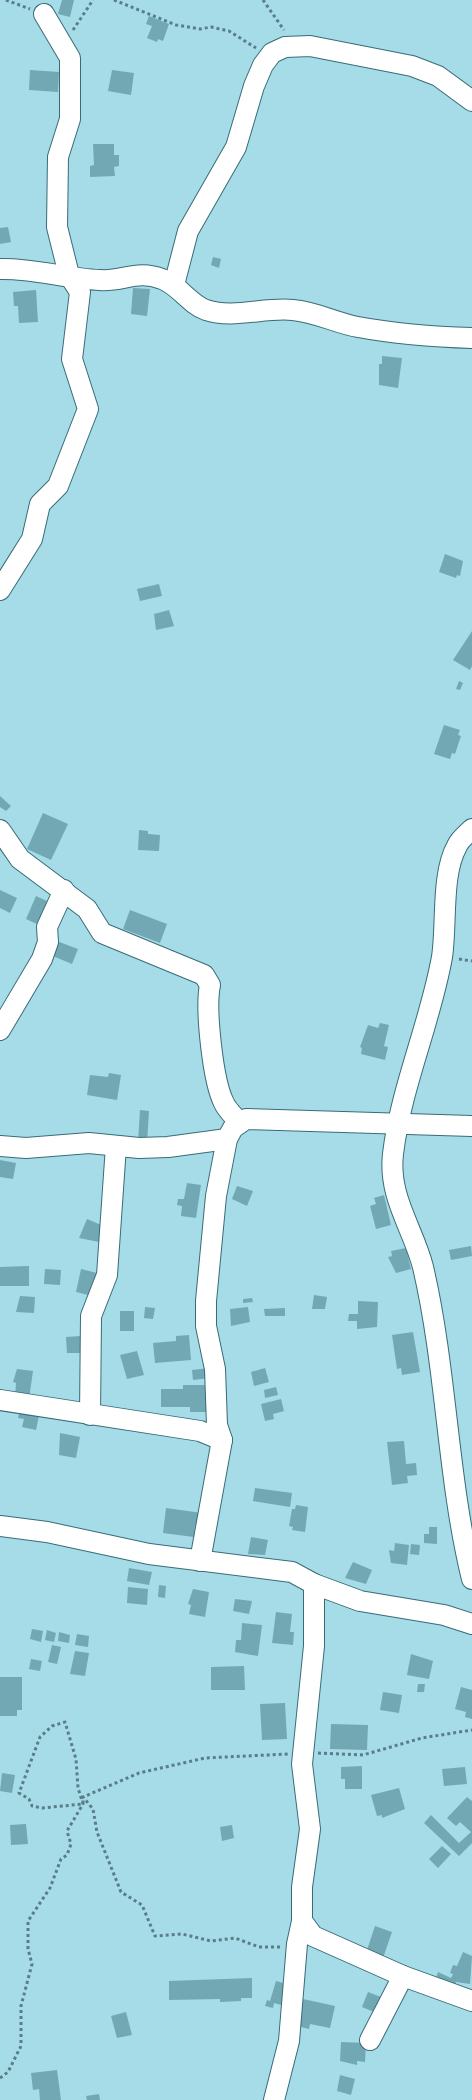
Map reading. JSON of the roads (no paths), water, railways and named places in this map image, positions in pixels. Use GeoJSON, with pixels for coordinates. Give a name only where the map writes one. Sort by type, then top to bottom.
{"type":"FeatureCollection","features":[{"type":"Feature","properties":{"kind":"street"},"geometry":{"type":"LineString","coordinates":[[0,590],[32,539],[40,504],[58,486],[88,409],[72,359],[80,292],[69,275],[57,227],[58,157],[70,120],[70,58],[44,14]]}},
{"type":"Feature","properties":{"kind":"street"},"geometry":{"type":"LineString","coordinates":[[174,285],[189,231],[236,147],[254,86],[263,65],[278,50],[334,49],[370,60],[412,66],[438,76],[472,100]]}},
{"type":"Feature","properties":{"kind":"street"},"geometry":{"type":"LineString","coordinates":[[0,269],[99,280],[135,274],[150,275],[174,285],[206,310],[229,314],[289,309],[325,316],[356,327],[405,334],[472,338]]}},
{"type":"Feature","properties":{"kind":"street"},"geometry":{"type":"LineString","coordinates":[[472,829],[457,844],[450,861],[442,957],[402,1099],[393,1156],[395,1197],[423,1265],[449,1427],[460,1529],[472,1579]]}},
{"type":"Feature","properties":{"kind":"street"},"geometry":{"type":"LineString","coordinates":[[0,830],[20,858],[87,909],[102,933],[204,975],[210,985],[207,1002],[223,1103],[239,1122]]}},
{"type":"Feature","properties":{"kind":"street"},"geometry":{"type":"LineString","coordinates":[[0,1030],[42,959],[48,942],[47,927],[64,890]]}},
{"type":"Feature","properties":{"kind":"street"},"geometry":{"type":"LineString","coordinates":[[200,1561],[222,1440],[217,1425],[215,1369],[206,1326],[206,1301],[216,1196],[227,1139],[239,1122],[246,1119],[472,1126]]}},
{"type":"Feature","properties":{"kind":"street"},"geometry":{"type":"LineString","coordinates":[[0,1146],[26,1148],[89,1143],[168,1147],[227,1139]]}},
{"type":"Feature","properties":{"kind":"street"},"geometry":{"type":"LineString","coordinates":[[90,1415],[91,1316],[107,1275],[116,1146]]}},
{"type":"Feature","properties":{"kind":"street"},"geometry":{"type":"LineString","coordinates":[[0,1400],[200,1431],[222,1440]]}},
{"type":"Feature","properties":{"kind":"street"},"geometry":{"type":"LineString","coordinates":[[0,1526],[200,1561],[292,1572],[314,1584],[360,1601],[444,1615],[472,1624]]}},
{"type":"Feature","properties":{"kind":"street"},"geometry":{"type":"LineString","coordinates":[[274,2100],[289,2041],[297,1944],[302,1921],[302,1887],[310,1829],[302,1764],[314,1646],[314,1584]]}},
{"type":"Feature","properties":{"kind":"street"},"geometry":{"type":"LineString","coordinates":[[302,1921],[313,1936],[403,1976],[472,2001]]}},
{"type":"Feature","properties":{"kind":"street"},"geometry":{"type":"LineString","coordinates":[[370,2040],[403,1976]]}}]}
